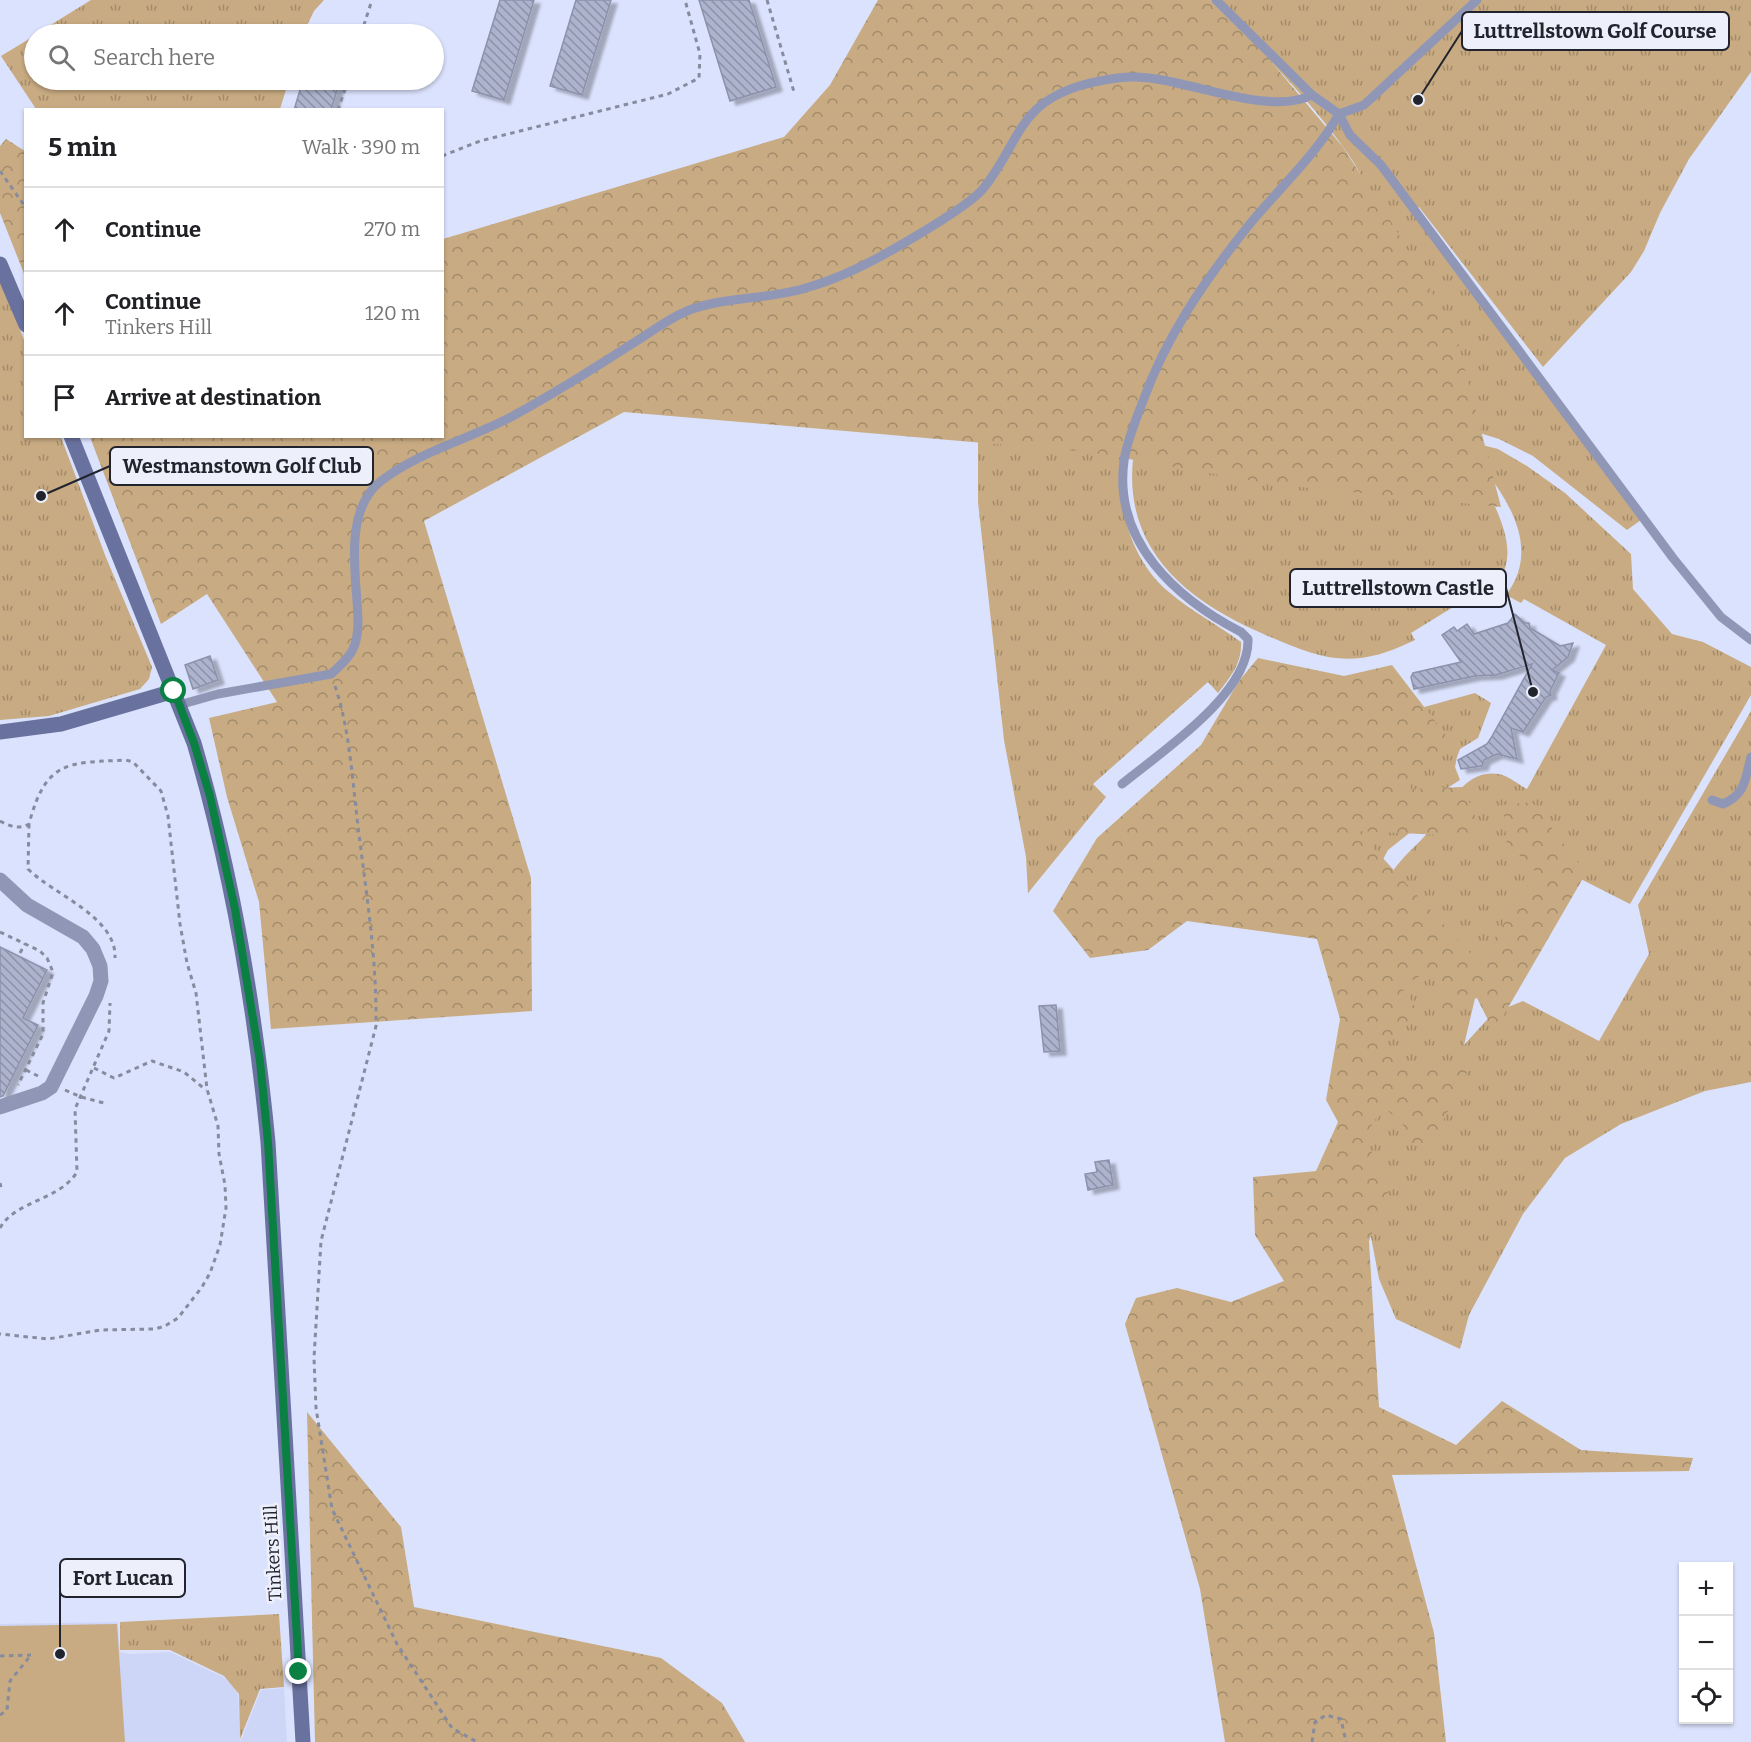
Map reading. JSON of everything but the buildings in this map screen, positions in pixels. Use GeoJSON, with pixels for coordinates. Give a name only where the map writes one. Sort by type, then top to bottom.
{"type":"FeatureCollection","features":[{"type":"Feature","properties":{"kind":"main road"},"geometry":{"type":"LineString","coordinates":[[0,264],[24,320]]}},
{"type":"Feature","properties":{"kind":"main road","name":"Tinkers Hill"},"geometry":{"type":"LineString","coordinates":[[73,438],[177,698],[210,796],[235,909],[260,1061],[268,1142],[303,1742]]}},
{"type":"Feature","properties":{"kind":"main road"},"geometry":{"type":"LineString","coordinates":[[0,732],[61,724],[177,698]]}},
{"type":"Feature","properties":{"kind":"street"},"geometry":{"type":"LineString","coordinates":[[0,880],[27,905],[76,931],[89,943],[100,966],[101,981],[91,1010],[51,1087],[42,1093],[0,1107]]}},
{"type":"Feature","properties":{"kind":"lane"},"geometry":{"type":"LineString","coordinates":[[1216,0],[1312,95],[1339,114],[1350,135],[1381,165],[1674,558],[1721,616],[1751,640]]}},
{"type":"Feature","properties":{"kind":"lane"},"geometry":{"type":"LineString","coordinates":[[1122,784],[1214,707],[1234,681],[1248,648],[1248,639],[1241,633],[1181,593],[1144,553],[1132,527],[1123,483],[1129,439],[1158,361],[1201,287],[1246,228],[1324,141],[1339,114],[1364,105],[1477,0]]}},
{"type":"Feature","properties":{"kind":"lane"},"geometry":{"type":"LineString","coordinates":[[177,698],[218,694],[331,674],[354,648],[358,624],[355,539],[360,508],[379,482],[424,456],[511,417],[630,346],[664,322],[689,310],[726,301],[805,289],[861,266],[900,245],[981,191],[1027,117],[1055,95],[1087,84],[1130,76],[1241,97],[1279,101],[1312,95]]}},
{"type":"Feature","properties":{"kind":"lane"},"geometry":{"type":"LineString","coordinates":[[1712,800],[1723,804],[1736,799],[1744,784],[1751,757]]}},
{"type":"Feature","properties":{"kind":"path"},"geometry":{"type":"LineString","coordinates":[[364,24],[372,0]]}},
{"type":"Feature","properties":{"kind":"path"},"geometry":{"type":"LineString","coordinates":[[444,155],[491,138],[668,94],[699,78],[700,54],[685,0]]}},
{"type":"Feature","properties":{"kind":"path"},"geometry":{"type":"LineString","coordinates":[[767,0],[794,92]]}},
{"type":"Feature","properties":{"kind":"path"},"geometry":{"type":"LineString","coordinates":[[340,108],[345,90]]}},
{"type":"Feature","properties":{"kind":"path"},"geometry":{"type":"LineString","coordinates":[[0,171],[24,205]]}},
{"type":"Feature","properties":{"kind":"path"},"geometry":{"type":"LineString","coordinates":[[331,674],[344,720],[354,791],[377,992],[377,1015],[321,1240],[314,1358],[316,1408],[332,1509],[397,1644],[452,1728],[477,1742]]}},
{"type":"Feature","properties":{"kind":"path"},"geometry":{"type":"LineString","coordinates":[[0,822],[22,828],[29,824],[42,786],[61,769],[78,763],[126,760],[133,762],[160,791],[173,848],[184,949],[196,993],[208,1092],[218,1126],[226,1208],[213,1266],[192,1302],[178,1318],[165,1326],[154,1329],[101,1330],[48,1339],[0,1334]]}},
{"type":"Feature","properties":{"kind":"path"},"geometry":{"type":"LineString","coordinates":[[0,932],[47,958],[53,972],[43,1003],[43,1034],[21,1080],[13,1089]]}},
{"type":"Feature","properties":{"kind":"path"},"geometry":{"type":"LineString","coordinates":[[20,953],[25,944]]}},
{"type":"Feature","properties":{"kind":"path"},"geometry":{"type":"LineString","coordinates":[[94,1068],[114,1077],[152,1061],[191,1076],[208,1092]]}},
{"type":"Feature","properties":{"kind":"path"},"geometry":{"type":"LineString","coordinates":[[0,1656],[31,1655],[10,1681],[7,1710],[0,1715]]}},
{"type":"Feature","properties":{"kind":"path"},"geometry":{"type":"LineString","coordinates":[[1312,1742],[1315,1722],[1326,1715],[1341,1719],[1346,1742]]}},
{"type":"Feature","properties":{"kind":"shaded area"},"geometry":{"type":"Polygon","coordinates":[[[118,1622],[120,1652],[130,1654],[170,1652],[223,1677],[234,1686],[238,1695],[240,1742],[0,1742],[0,1624],[118,1622]]]}},
{"type":"Feature","properties":{"kind":"shaded area"},"geometry":{"type":"Polygon","coordinates":[[[284,1688],[287,1742],[240,1742],[261,1690],[284,1688]]]}},
{"type":"Feature","properties":{"kind":"green space"},"geometry":{"type":"Polygon","coordinates":[[[91,0],[324,0],[314,11],[308,24],[52,24],[91,0]]]}},
{"type":"Feature","properties":{"kind":"green space"},"geometry":{"type":"Polygon","coordinates":[[[878,0],[1210,0],[1264,53],[1343,147],[1395,228],[1456,335],[1501,507],[1271,484],[1089,452],[624,412],[424,521],[531,878],[532,1011],[271,1029],[259,902],[227,797],[209,718],[277,702],[207,594],[161,624],[90,438],[444,438],[444,239],[784,137],[830,85],[878,0]]]}},
{"type":"Feature","properties":{"kind":"green space"},"geometry":{"type":"Polygon","coordinates":[[[1210,0],[1751,0],[1751,72],[1689,159],[1660,213],[1644,251],[1631,272],[1543,367],[1419,207],[1412,212],[1641,520],[1627,530],[1533,456],[1499,439],[1470,430],[1362,177],[1347,152],[1326,124],[1275,66],[1210,0]]]}},
{"type":"Feature","properties":{"kind":"green space"},"geometry":{"type":"Polygon","coordinates":[[[24,42],[24,90],[286,90],[280,108],[35,108],[1,56],[24,42]]]}},
{"type":"Feature","properties":{"kind":"green space"},"geometry":{"type":"Polygon","coordinates":[[[6,139],[24,150],[24,273],[0,213],[0,146],[6,139]]]}},
{"type":"Feature","properties":{"kind":"green space"},"geometry":{"type":"Polygon","coordinates":[[[0,275],[24,340],[24,438],[61,438],[105,555],[152,667],[149,679],[140,689],[49,716],[0,720],[0,275]]]}},
{"type":"Feature","properties":{"kind":"green space"},"geometry":{"type":"Polygon","coordinates":[[[978,436],[1123,445],[1120,464],[1122,504],[1134,544],[1143,562],[1169,592],[1241,642],[1238,663],[1218,693],[1208,682],[1093,784],[1106,797],[1028,893],[1026,857],[1004,740],[978,502],[978,436]]]}},
{"type":"Feature","properties":{"kind":"green space"},"geometry":{"type":"Polygon","coordinates":[[[1459,439],[1498,449],[1565,493],[1631,554],[1633,589],[1672,634],[1703,642],[1751,667],[1751,695],[1630,904],[1545,861],[1477,990],[1464,1045],[1493,1013],[1523,1001],[1599,1041],[1649,954],[1638,905],[1751,711],[1751,1082],[1705,1091],[1621,1124],[1565,1158],[1523,1214],[1469,1315],[1460,1349],[1396,1319],[1379,1279],[1366,1211],[1338,1153],[1391,874],[1431,829],[1466,783],[1486,774],[1499,774],[1527,789],[1606,645],[1524,599],[1521,603],[1506,595],[1517,574],[1521,553],[1519,532],[1500,492],[1459,439]]]}},
{"type":"Feature","properties":{"kind":"green space"},"geometry":{"type":"Polygon","coordinates":[[[1136,440],[1490,496],[1503,526],[1506,540],[1505,567],[1500,579],[1476,602],[1471,596],[1411,633],[1415,640],[1392,650],[1353,659],[1318,655],[1300,649],[1229,617],[1202,600],[1178,581],[1158,559],[1144,534],[1135,506],[1132,475],[1136,440]]]}},
{"type":"Feature","properties":{"kind":"green space"},"geometry":{"type":"Polygon","coordinates":[[[1258,658],[1344,676],[1392,665],[1454,746],[1409,773],[1411,789],[1463,787],[1484,837],[1358,831],[1479,963],[1536,872],[1507,843],[1503,805],[1532,802],[1586,873],[1494,1032],[1477,998],[1444,1011],[1432,1000],[1445,990],[1433,968],[1401,987],[1416,1008],[1401,1031],[1381,1045],[1398,1064],[1470,1066],[1430,1147],[1409,1145],[1404,1126],[1384,1107],[1364,1136],[1389,1189],[1369,1241],[1379,1407],[1456,1445],[1502,1401],[1581,1450],[1693,1458],[1689,1471],[1392,1475],[1434,1633],[1446,1742],[1225,1742],[1200,1589],[1125,1324],[1136,1298],[1177,1288],[1231,1302],[1284,1281],[1255,1235],[1253,1177],[1316,1171],[1338,1122],[1326,1100],[1340,1019],[1317,939],[1187,921],[1148,950],[1090,958],[1053,911],[1097,838],[1201,745],[1239,681],[1258,658]]]}},
{"type":"Feature","properties":{"kind":"green space"},"geometry":{"type":"Polygon","coordinates":[[[1475,693],[1491,703],[1478,738],[1460,749],[1455,767],[1460,780],[1444,790],[1417,827],[1388,850],[1375,875],[1335,866],[1388,717],[1475,693]]]}},
{"type":"Feature","properties":{"kind":"green space"},"geometry":{"type":"Polygon","coordinates":[[[307,1412],[401,1527],[414,1607],[661,1658],[722,1703],[745,1742],[315,1742],[307,1412]]]}},
{"type":"Feature","properties":{"kind":"green space"},"geometry":{"type":"Polygon","coordinates":[[[279,1614],[284,1687],[260,1689],[240,1739],[239,1694],[224,1676],[170,1650],[120,1650],[120,1622],[279,1614]]]}},
{"type":"Feature","properties":{"kind":"green space"},"geometry":{"type":"Polygon","coordinates":[[[117,1624],[125,1742],[0,1742],[0,1626],[117,1624]]]}},
{"type":"Feature","properties":{"kind":"place","name":"Luttrellstown Golf Course"},"geometry":{"type":"Point","coordinates":[1418,100]}},
{"type":"Feature","properties":{"kind":"place","name":"Westmanstown Golf Club"},"geometry":{"type":"Point","coordinates":[41,496]}},
{"type":"Feature","properties":{"kind":"place","name":"Luttrellstown Castle"},"geometry":{"type":"Point","coordinates":[1533,692]}},
{"type":"Feature","properties":{"kind":"place","name":"Fort Lucan"},"geometry":{"type":"Point","coordinates":[60,1654]}},
{"type":"Feature","properties":{"kind":"route"},"geometry":{"type":"LineString","coordinates":[[174,691],[194,743],[210,796],[235,909],[260,1061],[268,1142],[299,1672]]}}]}
